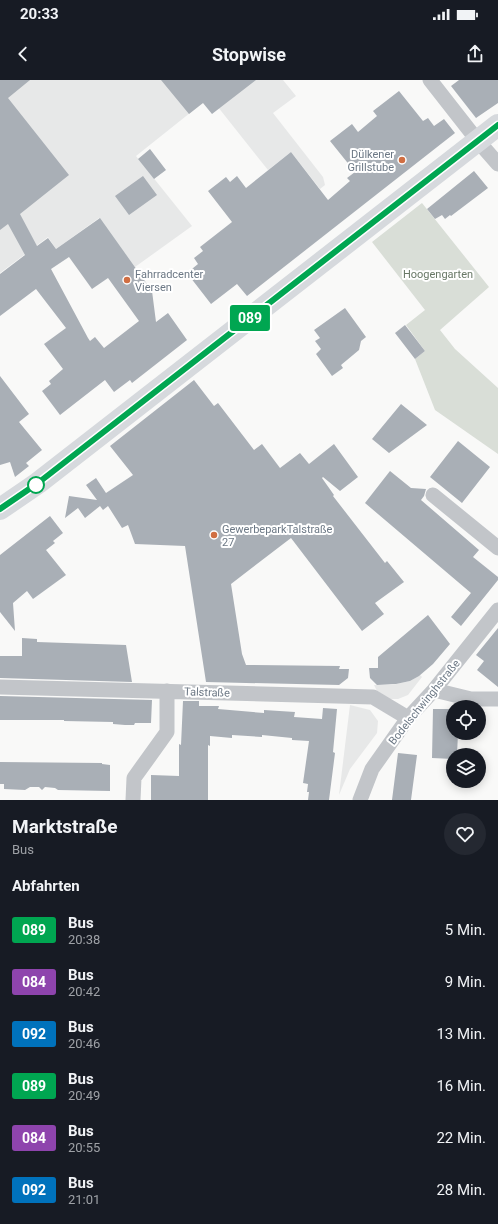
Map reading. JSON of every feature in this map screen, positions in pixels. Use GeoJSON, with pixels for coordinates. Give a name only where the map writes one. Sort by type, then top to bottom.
{"type":"FeatureCollection","features":[{"type":"Feature","properties":{"kind":"main road"},"geometry":{"type":"LineString","coordinates":[[0,509],[38,483],[498,125]]}},
{"type":"Feature","properties":{"kind":"street"},"geometry":{"type":"LineString","coordinates":[[430,80],[477,140],[498,164]]}},
{"type":"Feature","properties":{"kind":"street"},"geometry":{"type":"LineString","coordinates":[[433,496],[498,548]]}},
{"type":"Feature","properties":{"kind":"street","name":"Bodelschwinghstraße"},"geometry":{"type":"LineString","coordinates":[[360,800],[372,769],[408,718],[434,690],[498,610]]}},
{"type":"Feature","properties":{"kind":"street","name":"Talstraße"},"geometry":{"type":"LineString","coordinates":[[0,687],[372,697],[408,718]]}},
{"type":"Feature","properties":{"kind":"street"},"geometry":{"type":"LineString","coordinates":[[434,690],[471,699],[498,699]]}},
{"type":"Feature","properties":{"kind":"street"},"geometry":{"type":"LineString","coordinates":[[133,800],[134,778],[167,732],[167,691]]}},
{"type":"Feature","properties":{"kind":"shaded area"},"geometry":{"type":"Polygon","coordinates":[[[0,80],[283,80],[296,96],[273,113],[323,177],[325,185],[320,189],[291,152],[268,170],[210,97],[136,156],[192,226],[135,267],[99,218],[56,249],[48,237],[0,273],[0,80]]]}},
{"type":"Feature","properties":{"kind":"shaded area"},"geometry":{"type":"Polygon","coordinates":[[[420,675],[422,677],[408,695],[398,699],[390,699],[377,691],[374,685],[392,685],[410,681],[420,675]]]}},
{"type":"Feature","properties":{"kind":"shaded area"},"geometry":{"type":"Polygon","coordinates":[[[350,705],[370,710],[378,721],[377,733],[350,769],[339,795],[350,705]]]}},
{"type":"Feature","properties":{"kind":"green space","name":"Hoogengarten"},"geometry":{"type":"Polygon","coordinates":[[[422,203],[489,287],[440,330],[455,349],[498,388],[498,454],[435,410],[415,359],[425,351],[406,325],[425,310],[372,242],[422,203]]]}},
{"type":"Feature","properties":{"kind":"building"},"geometry":{"type":"Polygon","coordinates":[[[0,80],[30,80],[8,98],[69,175],[20,214],[37,246],[48,238],[56,249],[100,218],[152,291],[156,322],[168,313],[187,340],[132,383],[130,380],[114,392],[105,380],[60,415],[42,391],[51,384],[49,381],[63,369],[44,344],[66,328],[36,289],[0,316],[0,274],[25,255],[8,224],[0,230],[0,80]],[[69,257],[51,269],[90,341],[95,337],[104,348],[139,321],[108,278],[92,289],[69,257]]]}},
{"type":"Feature","properties":{"kind":"building"},"geometry":{"type":"Polygon","coordinates":[[[161,80],[256,80],[212,114],[203,103],[189,114],[161,80]]]}},
{"type":"Feature","properties":{"kind":"building"},"geometry":{"type":"Polygon","coordinates":[[[459,80],[498,80],[498,103],[476,118],[451,86],[459,80]]]}},
{"type":"Feature","properties":{"kind":"building"},"geometry":{"type":"Polygon","coordinates":[[[399,91],[423,121],[428,118],[434,126],[444,119],[455,133],[247,296],[237,284],[211,304],[187,273],[198,264],[194,258],[203,251],[200,247],[232,222],[208,191],[226,177],[230,182],[237,176],[246,188],[291,152],[328,200],[350,181],[347,178],[355,172],[330,141],[352,124],[358,132],[377,116],[373,111],[399,91]]]}},
{"type":"Feature","properties":{"kind":"building"},"geometry":{"type":"Polygon","coordinates":[[[150,149],[166,170],[154,179],[138,159],[150,149]]]}},
{"type":"Feature","properties":{"kind":"building"},"geometry":{"type":"Polygon","coordinates":[[[474,171],[488,188],[451,216],[450,215],[445,219],[442,215],[435,219],[427,209],[474,171]]]}},
{"type":"Feature","properties":{"kind":"building"},"geometry":{"type":"Polygon","coordinates":[[[143,176],[157,195],[129,215],[115,196],[143,176]]]}},
{"type":"Feature","properties":{"kind":"building"},"geometry":{"type":"Polygon","coordinates":[[[345,308],[366,337],[361,341],[359,350],[341,365],[343,368],[332,376],[316,354],[321,349],[315,341],[320,338],[314,330],[345,308]]]}},
{"type":"Feature","properties":{"kind":"building"},"geometry":{"type":"Polygon","coordinates":[[[405,325],[425,351],[415,359],[395,333],[405,325]]]}},
{"type":"Feature","properties":{"kind":"building"},"geometry":{"type":"Polygon","coordinates":[[[0,376],[29,414],[19,422],[42,450],[26,463],[29,466],[15,477],[10,462],[0,465],[0,376]]]}},
{"type":"Feature","properties":{"kind":"building"},"geometry":{"type":"Polygon","coordinates":[[[194,380],[214,406],[218,403],[254,450],[262,444],[280,468],[300,453],[309,464],[334,444],[358,477],[340,491],[323,477],[322,478],[334,495],[333,496],[385,563],[387,561],[404,582],[375,603],[384,614],[362,631],[291,538],[231,584],[242,654],[246,665],[340,666],[339,669],[349,669],[348,678],[339,685],[206,682],[185,546],[135,544],[128,525],[122,528],[108,506],[103,510],[100,506],[85,518],[78,508],[65,518],[69,496],[97,500],[86,485],[96,478],[106,493],[133,475],[110,446],[194,380]]]}},
{"type":"Feature","properties":{"kind":"building"},"geometry":{"type":"Polygon","coordinates":[[[401,404],[427,425],[389,453],[372,439],[401,404]]]}},
{"type":"Feature","properties":{"kind":"building"},"geometry":{"type":"Polygon","coordinates":[[[458,441],[490,467],[462,503],[430,477],[458,441]]]}},
{"type":"Feature","properties":{"kind":"building"},"geometry":{"type":"Polygon","coordinates":[[[390,471],[411,488],[426,489],[421,500],[479,550],[473,557],[498,577],[498,580],[461,626],[451,617],[471,593],[365,503],[390,471]]]}},
{"type":"Feature","properties":{"kind":"building"},"geometry":{"type":"Polygon","coordinates":[[[50,516],[63,533],[53,541],[55,543],[46,550],[66,575],[33,599],[27,591],[13,603],[15,631],[0,612],[0,555],[50,516]]]}},
{"type":"Feature","properties":{"kind":"building"},"geometry":{"type":"Polygon","coordinates":[[[428,615],[450,644],[433,664],[419,676],[410,681],[396,684],[377,685],[370,678],[369,668],[378,668],[378,657],[428,615]]]}},
{"type":"Feature","properties":{"kind":"building"},"geometry":{"type":"Polygon","coordinates":[[[498,628],[498,687],[477,670],[484,661],[476,655],[498,628]]]}},
{"type":"Feature","properties":{"kind":"building"},"geometry":{"type":"Polygon","coordinates":[[[22,638],[37,639],[37,642],[126,645],[132,682],[0,678],[0,656],[22,656],[22,638]]]}},
{"type":"Feature","properties":{"kind":"building"},"geometry":{"type":"Polygon","coordinates":[[[0,696],[152,700],[151,723],[135,723],[134,725],[125,725],[113,724],[113,722],[64,720],[0,720],[0,696]]]}},
{"type":"Feature","properties":{"kind":"building"},"geometry":{"type":"Polygon","coordinates":[[[183,701],[199,701],[199,706],[219,706],[218,709],[264,713],[264,710],[295,712],[294,717],[322,719],[323,708],[337,709],[333,752],[335,753],[329,800],[308,800],[308,784],[303,783],[309,741],[262,735],[262,737],[232,735],[232,738],[210,736],[210,746],[208,745],[208,800],[151,800],[151,775],[179,776],[179,744],[181,745],[183,701]]]}},
{"type":"Feature","properties":{"kind":"building"},"geometry":{"type":"Polygon","coordinates":[[[433,709],[446,709],[446,740],[458,740],[457,748],[446,748],[446,759],[432,758],[433,709]]]}},
{"type":"Feature","properties":{"kind":"building"},"geometry":{"type":"Polygon","coordinates":[[[398,753],[417,755],[411,800],[392,800],[398,753]]]}},
{"type":"Feature","properties":{"kind":"building"},"geometry":{"type":"Polygon","coordinates":[[[0,762],[102,763],[110,765],[110,791],[58,790],[55,788],[45,787],[42,790],[39,787],[30,787],[25,790],[4,789],[4,784],[0,784],[0,762]]]}},
{"type":"Feature","properties":{"kind":"bus line","name":"089"},"geometry":{"type":"LineString","coordinates":[[0,509],[38,483],[498,125]]}},
{"type":"Feature","properties":{"kind":"place","name":"Dülkener Grillstube"},"geometry":{"type":"Point","coordinates":[402,160]}},
{"type":"Feature","properties":{"kind":"place","name":"Fahrradcenter Viersen"},"geometry":{"type":"Point","coordinates":[127,280]}},
{"type":"Feature","properties":{"kind":"place","name":"GewerbeparkTalstraße 27"},"geometry":{"type":"Point","coordinates":[214,535]}}]}
